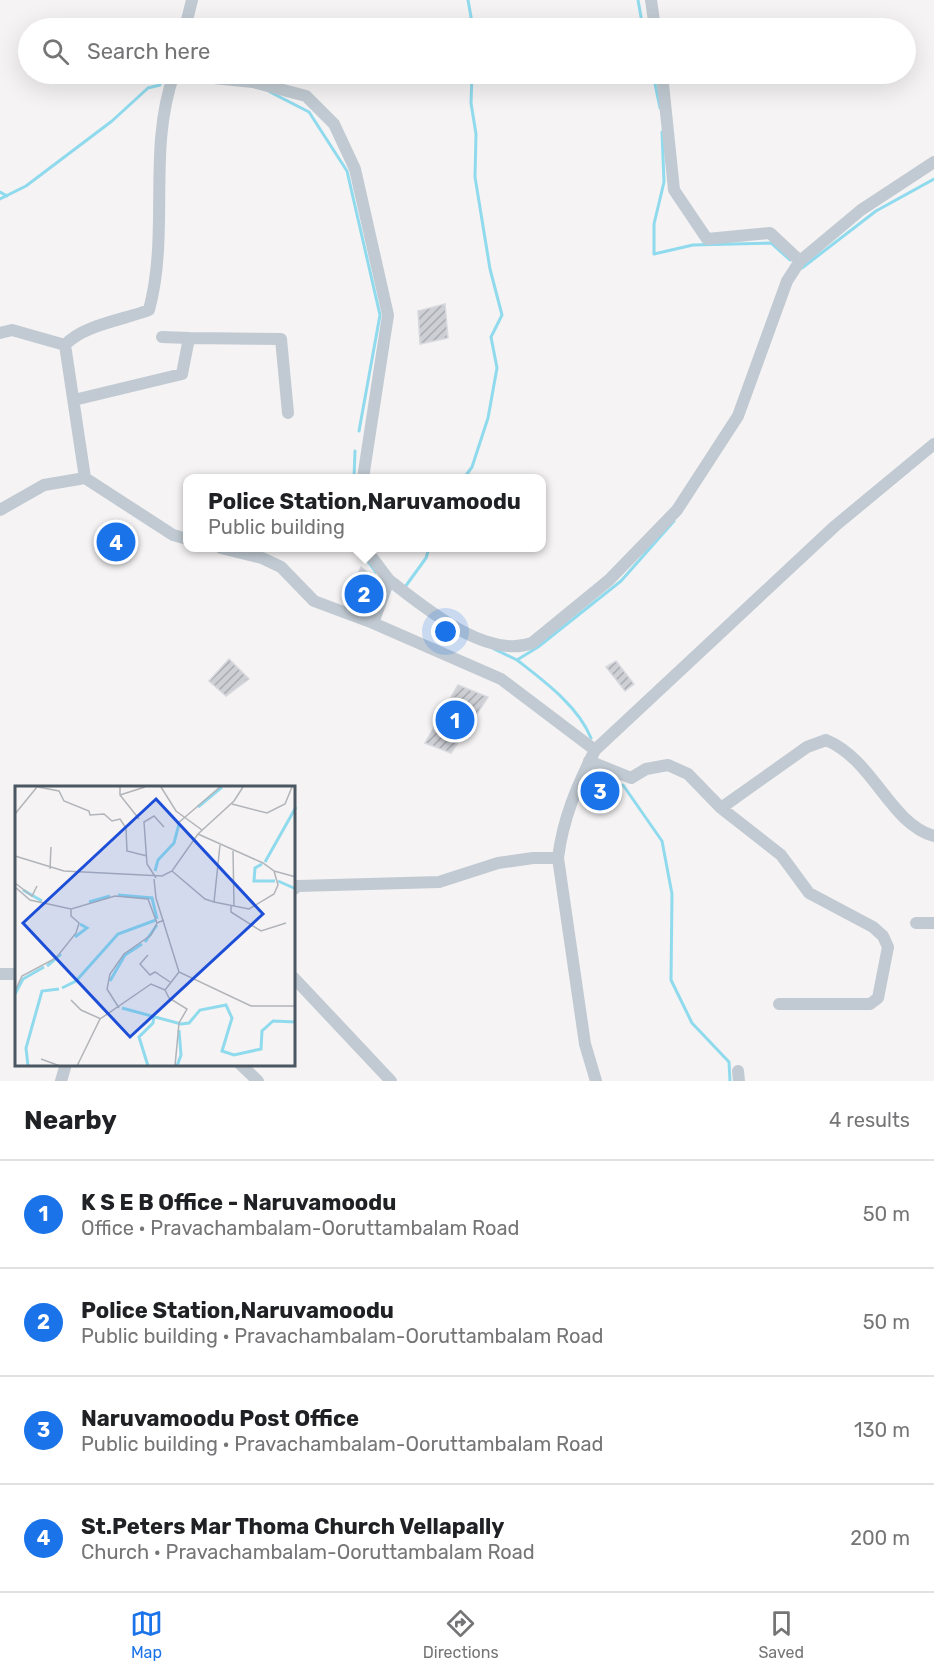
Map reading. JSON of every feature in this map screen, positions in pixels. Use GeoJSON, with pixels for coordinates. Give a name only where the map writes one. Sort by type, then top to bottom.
{"type":"FeatureCollection","features":[{"type":"Feature","properties":{"kind":"street"},"geometry":{"type":"LineString","coordinates":[[187,18],[192,0]]}},
{"type":"Feature","properties":{"kind":"street"},"geometry":{"type":"LineString","coordinates":[[651,0],[654,18]]}},
{"type":"Feature","properties":{"kind":"street"},"geometry":{"type":"LineString","coordinates":[[65,345],[86,329],[112,324],[149,310],[159,256],[160,126],[171,84]]}},
{"type":"Feature","properties":{"kind":"street"},"geometry":{"type":"LineString","coordinates":[[261,84],[306,96],[334,124],[351,160],[388,315],[364,474]]}},
{"type":"Feature","properties":{"kind":"street"},"geometry":{"type":"LineString","coordinates":[[663,84],[674,190],[707,239],[770,233],[797,264]]}},
{"type":"Feature","properties":{"kind":"street"},"geometry":{"type":"LineString","coordinates":[[368,552],[393,583],[422,606],[484,641],[506,648],[518,648],[532,643],[609,580],[677,510],[738,416],[797,264],[861,210],[934,162]]}},
{"type":"Feature","properties":{"kind":"street"},"geometry":{"type":"LineString","coordinates":[[0,333],[12,330],[65,345]]}},
{"type":"Feature","properties":{"kind":"street"},"geometry":{"type":"LineString","coordinates":[[162,337],[281,339],[288,413]]}},
{"type":"Feature","properties":{"kind":"street"},"geometry":{"type":"LineString","coordinates":[[74,400],[182,374],[189,338]]}},
{"type":"Feature","properties":{"kind":"street"},"geometry":{"type":"LineString","coordinates":[[65,345],[85,478]]}},
{"type":"Feature","properties":{"kind":"street"},"geometry":{"type":"LineString","coordinates":[[596,1081],[585,1044],[558,858],[562,828],[573,795],[592,755],[818,542],[934,444]]}},
{"type":"Feature","properties":{"kind":"street"},"geometry":{"type":"LineString","coordinates":[[0,510],[44,485],[85,478],[173,535],[183,537]]}},
{"type":"Feature","properties":{"kind":"street"},"geometry":{"type":"LineString","coordinates":[[237,552],[262,558],[281,567],[314,601],[373,623],[501,678],[592,755],[631,778],[646,770],[668,765],[688,774],[721,808],[781,855],[809,893],[873,927],[883,936],[888,947],[878,998],[870,1004],[779,1004]]}},
{"type":"Feature","properties":{"kind":"street"},"geometry":{"type":"LineString","coordinates":[[373,623],[393,583]]}},
{"type":"Feature","properties":{"kind":"street"},"geometry":{"type":"LineString","coordinates":[[721,808],[807,747],[826,740],[843,747],[863,765],[903,816],[934,836]]}},
{"type":"Feature","properties":{"kind":"street"},"geometry":{"type":"LineString","coordinates":[[296,888],[439,882],[498,863],[533,858],[558,858]]}},
{"type":"Feature","properties":{"kind":"street"},"geometry":{"type":"LineString","coordinates":[[916,923],[934,923]]}},
{"type":"Feature","properties":{"kind":"street"},"geometry":{"type":"LineString","coordinates":[[296,980],[391,1081]]}},
{"type":"Feature","properties":{"kind":"street"},"geometry":{"type":"LineString","coordinates":[[61,1081],[66,1066]]}},
{"type":"Feature","properties":{"kind":"street"},"geometry":{"type":"LineString","coordinates":[[241,1066],[258,1081]]}},
{"type":"Feature","properties":{"kind":"building"},"geometry":{"type":"Polygon","coordinates":[[[445,304],[448,338],[420,344],[418,311],[445,304]]]}},
{"type":"Feature","properties":{"kind":"building"},"geometry":{"type":"Polygon","coordinates":[[[361,567],[380,582],[372,602],[365,611],[347,599],[361,567]]]}},
{"type":"Feature","properties":{"kind":"building"},"geometry":{"type":"Polygon","coordinates":[[[229,659],[249,679],[226,696],[209,681],[229,659]]]}},
{"type":"Feature","properties":{"kind":"building"},"geometry":{"type":"Polygon","coordinates":[[[616,661],[634,684],[625,691],[606,667],[616,661]]]}},
{"type":"Feature","properties":{"kind":"building"},"geometry":{"type":"Polygon","coordinates":[[[458,685],[488,697],[451,753],[425,743],[458,685]]]}},
{"type":"Feature","properties":{"kind":"building"},"geometry":{"type":"Polygon","coordinates":[[[596,780],[612,786],[605,799],[589,793],[596,780]]]}},
{"type":"Feature","properties":{"kind":"waterway"},"geometry":{"type":"LineString","coordinates":[[468,0],[471,18]]}},
{"type":"Feature","properties":{"kind":"waterway"},"geometry":{"type":"LineString","coordinates":[[638,0],[641,18]]}},
{"type":"Feature","properties":{"kind":"waterway"},"geometry":{"type":"LineString","coordinates":[[467,474],[472,467],[488,418],[497,368],[491,337],[502,315],[490,269],[475,177],[476,134],[471,103],[472,84]]}},
{"type":"Feature","properties":{"kind":"waterway"},"geometry":{"type":"LineString","coordinates":[[655,84],[660,108]]}},
{"type":"Feature","properties":{"kind":"waterway"},"geometry":{"type":"LineString","coordinates":[[0,199],[26,186],[112,121],[148,88],[160,85]]}},
{"type":"Feature","properties":{"kind":"waterway"},"geometry":{"type":"LineString","coordinates":[[270,92],[309,112],[347,171],[380,315],[359,431]]}},
{"type":"Feature","properties":{"kind":"waterway"},"geometry":{"type":"LineString","coordinates":[[662,132],[664,182],[654,224],[654,254],[693,245],[771,243],[790,260]]}},
{"type":"Feature","properties":{"kind":"waterway"},"geometry":{"type":"LineString","coordinates":[[802,268],[876,211],[934,179]]}},
{"type":"Feature","properties":{"kind":"waterway"},"geometry":{"type":"LineString","coordinates":[[0,192],[7,196]]}},
{"type":"Feature","properties":{"kind":"waterway"},"geometry":{"type":"LineString","coordinates":[[354,474],[355,451]]}},
{"type":"Feature","properties":{"kind":"waterway"},"geometry":{"type":"LineString","coordinates":[[494,649],[517,660],[538,647],[621,581],[674,521]]}},
{"type":"Feature","properties":{"kind":"waterway"},"geometry":{"type":"LineString","coordinates":[[405,587],[428,552]]}},
{"type":"Feature","properties":{"kind":"waterway"},"geometry":{"type":"LineString","coordinates":[[364,556],[376,572]]}},
{"type":"Feature","properties":{"kind":"waterway"},"geometry":{"type":"LineString","coordinates":[[517,660],[549,685],[569,705],[578,715],[591,738]]}},
{"type":"Feature","properties":{"kind":"waterway"},"geometry":{"type":"LineString","coordinates":[[623,785],[662,841],[672,894],[671,980],[692,1023],[729,1062],[730,1081]]}},
{"type":"Feature","properties":{"kind":"place","name":"St.Peters Mar Thoma Church Vellapally"},"geometry":{"type":"Point","coordinates":[116,542]}},
{"type":"Feature","properties":{"kind":"place","name":"Police Station,Naruvamoodu"},"geometry":{"type":"Point","coordinates":[364,594]}},
{"type":"Feature","properties":{"kind":"place","name":"K S E B Office - Naruvamoodu"},"geometry":{"type":"Point","coordinates":[455,720]}},
{"type":"Feature","properties":{"kind":"place","name":"Naruvamoodu Post Office"},"geometry":{"type":"Point","coordinates":[600,791]}}]}
